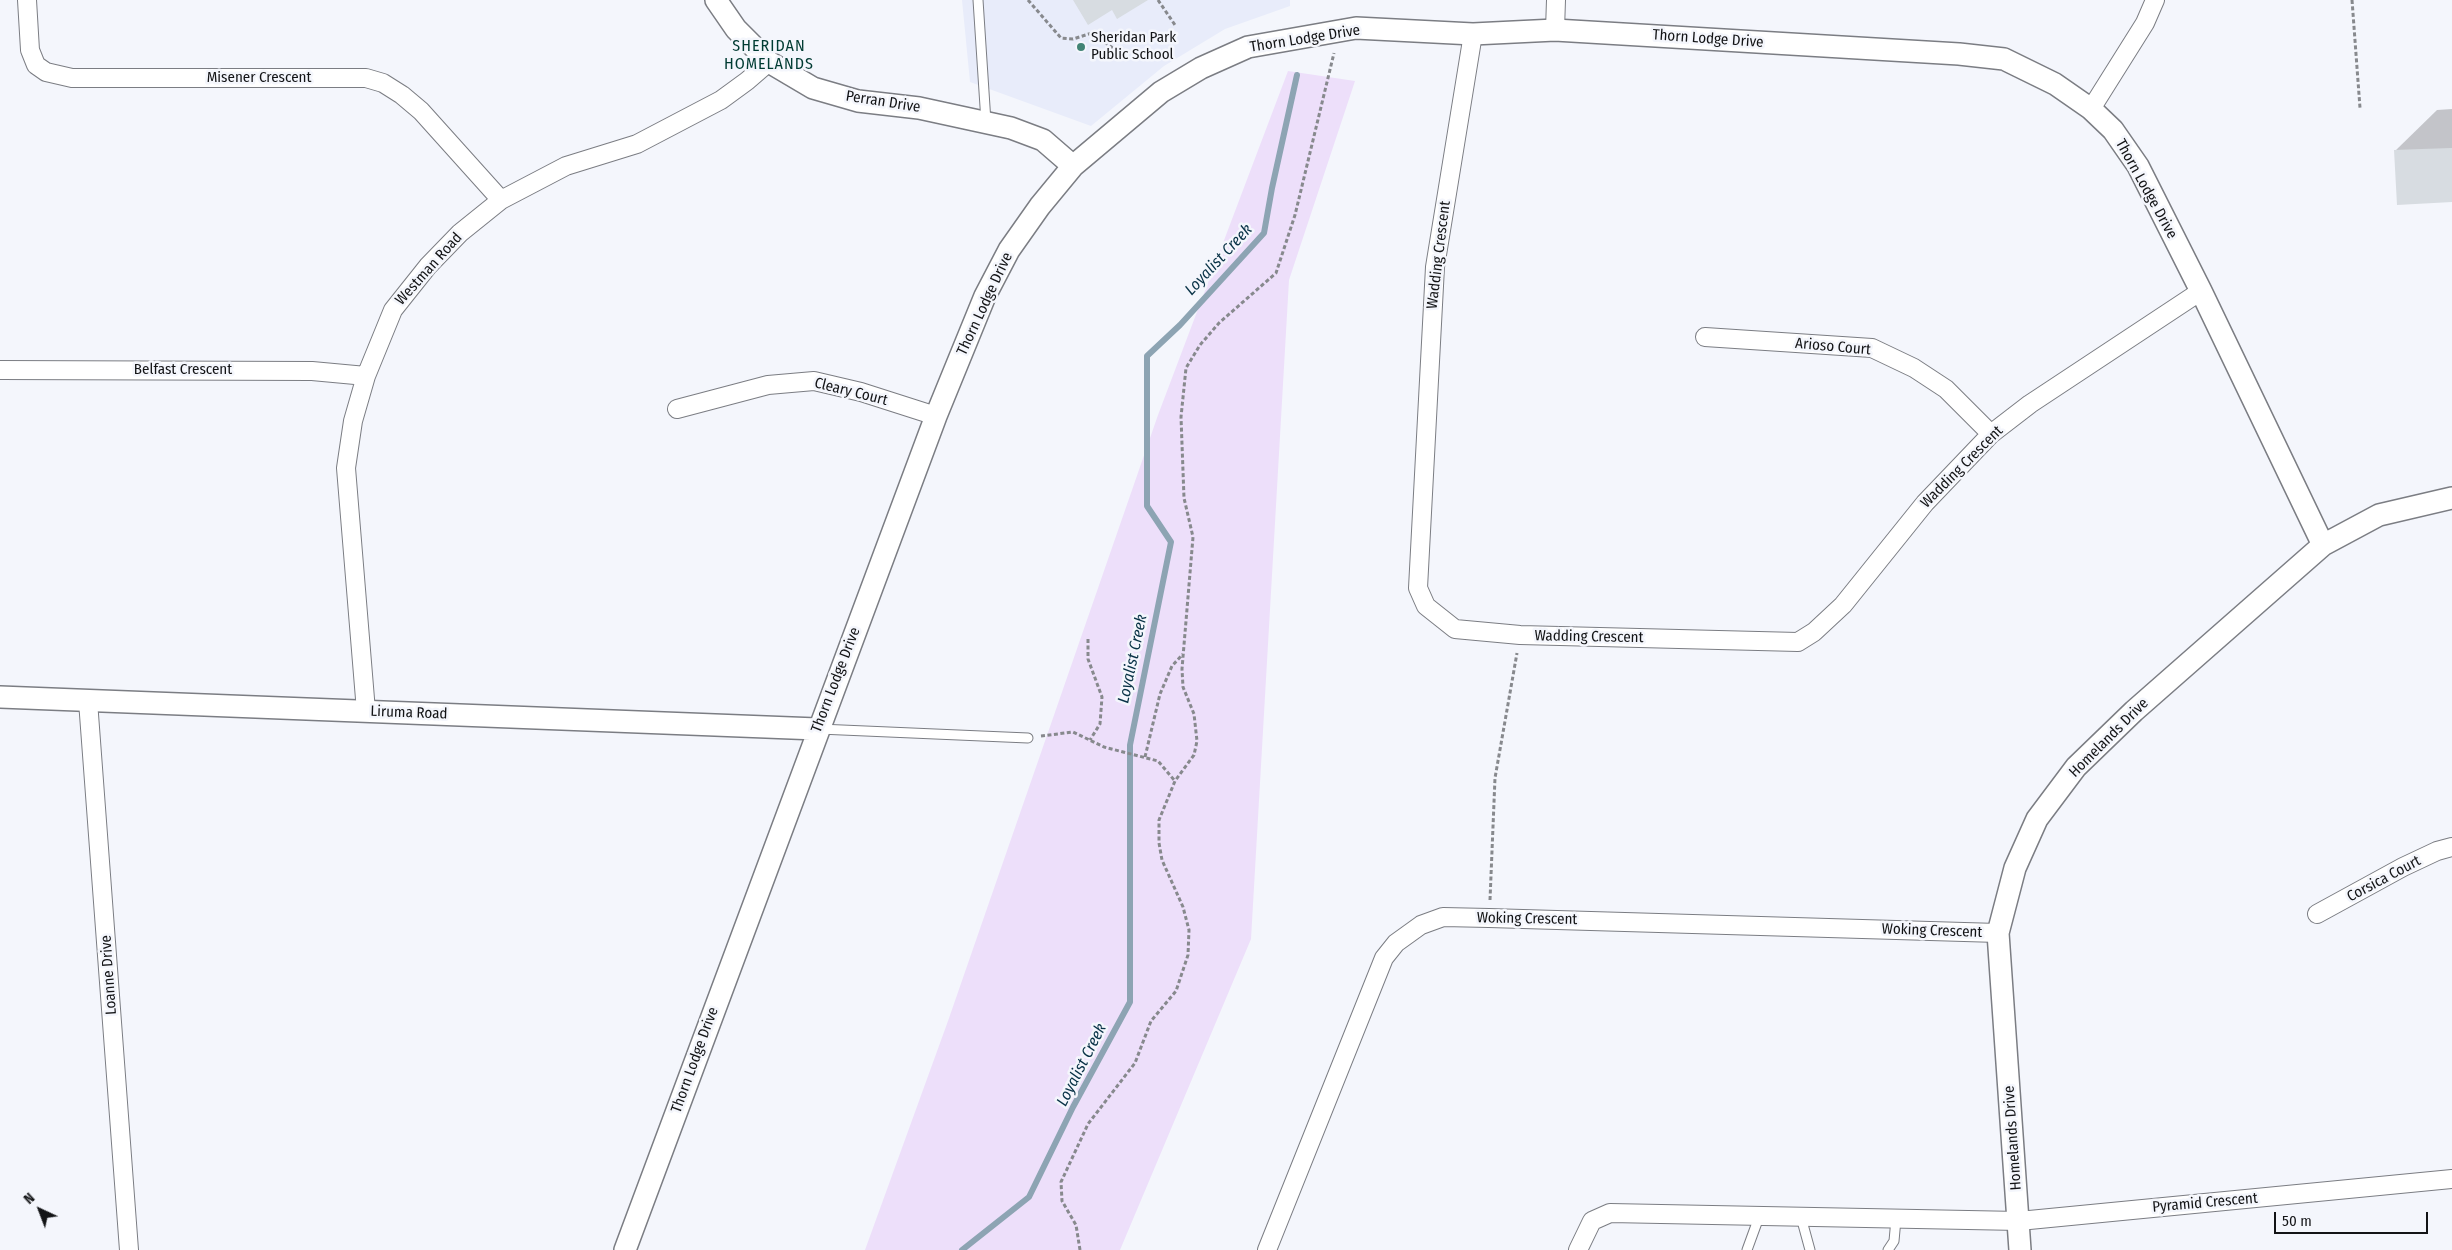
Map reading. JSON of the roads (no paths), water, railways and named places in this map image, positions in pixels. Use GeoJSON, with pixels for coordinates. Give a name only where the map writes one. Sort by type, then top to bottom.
{"type":"FeatureCollection","features":[{"type":"Feature","properties":{"kind":"street","name":"Misener Crescent"},"geometry":{"type":"LineString","coordinates":[[27,0],[30,50],[36,65],[46,72],[72,78],[366,78],[383,83],[421,111],[501,200]]}},
{"type":"Feature","properties":{"kind":"street","name":"Perran Drive"},"geometry":{"type":"LineString","coordinates":[[716,0],[736,29],[769,62],[813,88],[858,101],[919,108],[1011,128],[1043,140],[1073,166]]}},
{"type":"Feature","properties":{"kind":"street"},"geometry":{"type":"LineString","coordinates":[[1556,0],[1556,30]]}},
{"type":"Feature","properties":{"kind":"street"},"geometry":{"type":"LineString","coordinates":[[2090,109],[2145,23],[2155,0]]}},
{"type":"Feature","properties":{"kind":"street","name":"Thorn Lodge Drive"},"geometry":{"type":"LineString","coordinates":[[625,1250],[817,729],[936,416],[985,296],[1009,250],[1040,206],[1073,166],[1161,92],[1201,68],[1248,47],[1356,28],[1473,34],[1556,30],[1958,54],[2004,59],[2055,84],[2090,109],[2113,130],[2138,166],[2201,291],[2323,545]]}},
{"type":"Feature","properties":{"kind":"street","name":"Wadding Crescent"},"geometry":{"type":"LineString","coordinates":[[1473,34],[1435,267],[1418,588],[1426,606],[1455,629],[1520,635],[1798,642],[1814,632],[1844,605],[1925,503],[1991,434],[2030,404],[2201,291]]}},
{"type":"Feature","properties":{"kind":"street","name":"Westman Road"},"geometry":{"type":"LineString","coordinates":[[366,712],[346,468],[352,421],[366,376],[393,310],[428,266],[460,233],[501,200],[528,184],[566,166],[636,144],[721,100],[769,62]]}},
{"type":"Feature","properties":{"kind":"street","name":"Arioso Court"},"geometry":{"type":"LineString","coordinates":[[1705,337],[1872,348],[1914,368],[1946,389],[1991,434]]}},
{"type":"Feature","properties":{"kind":"street","name":"Belfast Crescent"},"geometry":{"type":"LineString","coordinates":[[0,370],[312,371],[366,376]]}},
{"type":"Feature","properties":{"kind":"street","name":"Cleary Court"},"geometry":{"type":"LineString","coordinates":[[677,409],[768,385],[814,381],[861,392],[936,416]]}},
{"type":"Feature","properties":{"kind":"street","name":"Homelands Drive"},"geometry":{"type":"LineString","coordinates":[[2020,1250],[1998,933],[2015,868],[2037,819],[2076,767],[2134,711],[2323,545],[2379,515],[2452,498]]}},
{"type":"Feature","properties":{"kind":"street","name":"Liruma Road"},"geometry":{"type":"LineString","coordinates":[[0,697],[817,729]]}},
{"type":"Feature","properties":{"kind":"street","name":"Loanne Drive"},"geometry":{"type":"LineString","coordinates":[[88,701],[129,1250]]}},
{"type":"Feature","properties":{"kind":"street","name":"Corsica Court"},"geometry":{"type":"LineString","coordinates":[[2317,914],[2403,867],[2438,851],[2452,847]]}},
{"type":"Feature","properties":{"kind":"street","name":"Woking Crescent"},"geometry":{"type":"LineString","coordinates":[[1266,1250],[1384,958],[1396,943],[1420,925],[1443,918],[1489,918],[1998,933]]}},
{"type":"Feature","properties":{"kind":"street","name":"Pyramid Crescent"},"geometry":{"type":"LineString","coordinates":[[2019,1221],[2452,1179]]}},
{"type":"Feature","properties":{"kind":"street"},"geometry":{"type":"LineString","coordinates":[[1578,1250],[1592,1221],[1610,1213],[2019,1221]]}},
{"type":"Feature","properties":{"kind":"lane"},"geometry":{"type":"LineString","coordinates":[[978,0],[986,122]]}},
{"type":"Feature","properties":{"kind":"lane"},"geometry":{"type":"LineString","coordinates":[[817,729],[1028,738]]}},
{"type":"Feature","properties":{"kind":"lane"},"geometry":{"type":"LineString","coordinates":[[1747,1250],[1759,1217]]}},
{"type":"Feature","properties":{"kind":"lane"},"geometry":{"type":"LineString","coordinates":[[1801,1218],[1810,1250]]}},
{"type":"Feature","properties":{"kind":"lane"},"geometry":{"type":"LineString","coordinates":[[1888,1250],[1894,1241],[1896,1219]]}},
{"type":"Feature","properties":{"kind":"waterway","name":"Loyalist Creek"},"geometry":{"type":"LineString","coordinates":[[962,1250],[1029,1197],[1073,1107],[1130,1002],[1130,745],[1171,542],[1147,506],[1147,356],[1180,325],[1264,233],[1297,75]]}},
{"type":"Feature","properties":{"kind":"place","name":"Sheridan Park Public School"},"geometry":{"type":"Point","coordinates":[1081,47]}},
{"type":"Feature","properties":{"kind":"district","name":"SHERIDAN HOMELANDS"},"geometry":{"type":"Point","coordinates":[769,56]}}]}
